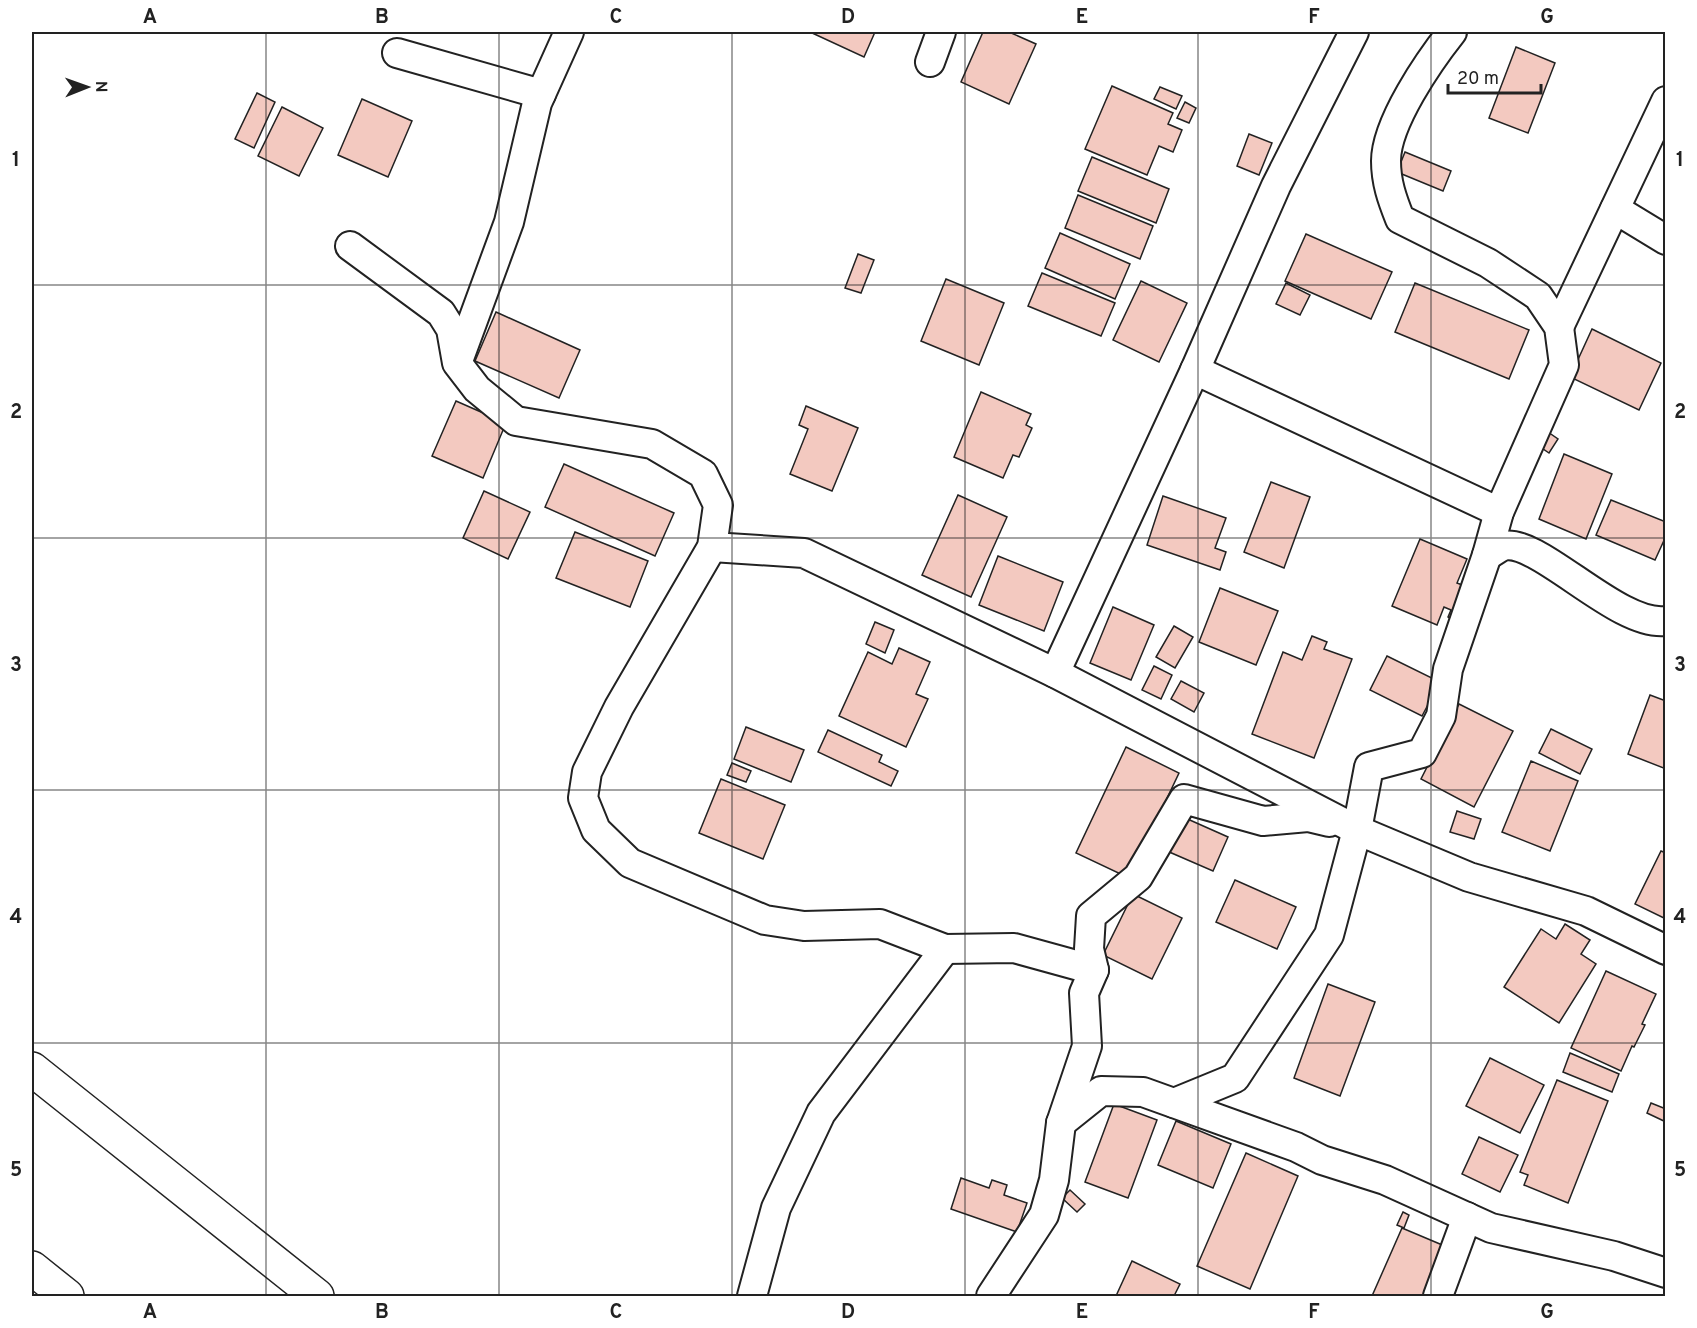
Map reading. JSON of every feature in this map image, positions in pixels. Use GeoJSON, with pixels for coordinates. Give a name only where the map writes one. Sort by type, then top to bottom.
{"type":"FeatureCollection","features":[{"type":"Feature","properties":{"kind":"highway"},"geometry":{"type":"LineString","coordinates":[[32,1069],[317,1296]]}},
{"type":"Feature","properties":{"kind":"highway"},"geometry":{"type":"LineString","coordinates":[[32,1268],[67,1296]]}},
{"type":"Feature","properties":{"kind":"street"},"geometry":{"type":"LineString","coordinates":[[457,363],[509,222],[537,102],[569,32]]}},
{"type":"Feature","properties":{"kind":"street"},"geometry":{"type":"LineString","coordinates":[[930,62],[941,32]]}},
{"type":"Feature","properties":{"kind":"street"},"geometry":{"type":"LineString","coordinates":[[1055,673],[1195,370],[1276,186],[1354,32]]}},
{"type":"Feature","properties":{"kind":"street"},"geometry":{"type":"LineString","coordinates":[[1174,1103],[1235,1078],[1329,935],[1357,830],[1370,767],[1422,753],[1440,716],[1448,669],[1487,555],[1499,512],[1564,365],[1559,327],[1538,296],[1488,263],[1400,219],[1388,191],[1386,158],[1396,120],[1436,52],[1452,32]]}},
{"type":"Feature","properties":{"kind":"street"},"geometry":{"type":"LineString","coordinates":[[398,53],[541,94]]}},
{"type":"Feature","properties":{"kind":"street"},"geometry":{"type":"LineString","coordinates":[[1559,327],[1665,101]]}},
{"type":"Feature","properties":{"kind":"street"},"geometry":{"type":"LineString","coordinates":[[1615,208],[1665,240]]}},
{"type":"Feature","properties":{"kind":"street"},"geometry":{"type":"LineString","coordinates":[[350,246],[441,313],[452,329],[457,363],[477,389],[516,421],[652,444],[703,474],[718,505],[712,547],[619,707],[587,772],[584,798],[596,830],[630,863],[765,920],[804,926],[880,924],[945,949],[1014,948],[1094,970]]}},
{"type":"Feature","properties":{"kind":"street"},"geometry":{"type":"LineString","coordinates":[[1195,370],[1499,512]]}},
{"type":"Feature","properties":{"kind":"street"},"geometry":{"type":"LineString","coordinates":[[1487,555],[1504,546],[1525,549],[1627,612],[1657,622],[1665,621]]}},
{"type":"Feature","properties":{"kind":"street"},"geometry":{"type":"LineString","coordinates":[[712,547],[804,553],[1055,673],[1357,830],[1469,877],[1586,911],[1665,950]]}},
{"type":"Feature","properties":{"kind":"street"},"geometry":{"type":"LineString","coordinates":[[991,1296],[1044,1215],[1054,1180],[1061,1123],[1087,1046],[1084,993],[1094,970],[1089,949],[1091,916],[1138,877],[1184,799],[1263,821],[1308,816],[1357,830]]}},
{"type":"Feature","properties":{"kind":"street"},"geometry":{"type":"LineString","coordinates":[[752,1296],[777,1208],[821,1113],[945,949]]}},
{"type":"Feature","properties":{"kind":"street"},"geometry":{"type":"LineString","coordinates":[[1061,1123],[1101,1092],[1143,1092],[1296,1147],[1322,1160],[1385,1180],[1491,1228],[1614,1256],[1665,1273]]}},
{"type":"Feature","properties":{"kind":"street"},"geometry":{"type":"LineString","coordinates":[[1438,1296],[1467,1217]]}},
{"type":"Feature","properties":{"kind":"building"},"geometry":{"type":"Polygon","coordinates":[[[810,32],[875,32],[864,57],[810,32]]]}},
{"type":"Feature","properties":{"kind":"building"},"geometry":{"type":"Polygon","coordinates":[[[983,32],[1009,32],[1036,44],[1009,104],[961,82],[983,32]]]}},
{"type":"Feature","properties":{"kind":"building"},"geometry":{"type":"Polygon","coordinates":[[[1516,47],[1555,63],[1528,133],[1489,118],[1516,47]]]}},
{"type":"Feature","properties":{"kind":"building"},"geometry":{"type":"Polygon","coordinates":[[[1112,86],[1173,113],[1168,124],[1182,130],[1173,152],[1159,146],[1147,175],[1085,149],[1112,86]]]}},
{"type":"Feature","properties":{"kind":"building"},"geometry":{"type":"Polygon","coordinates":[[[1160,87],[1182,96],[1176,109],[1154,99],[1160,87]]]}},
{"type":"Feature","properties":{"kind":"building"},"geometry":{"type":"Polygon","coordinates":[[[257,93],[275,102],[254,148],[235,139],[257,93]]]}},
{"type":"Feature","properties":{"kind":"building"},"geometry":{"type":"Polygon","coordinates":[[[362,99],[412,121],[388,177],[338,155],[362,99]]]}},
{"type":"Feature","properties":{"kind":"building"},"geometry":{"type":"Polygon","coordinates":[[[1185,102],[1196,108],[1189,123],[1177,118],[1185,102]]]}},
{"type":"Feature","properties":{"kind":"building"},"geometry":{"type":"Polygon","coordinates":[[[282,107],[323,128],[299,176],[258,156],[282,107]]]}},
{"type":"Feature","properties":{"kind":"building"},"geometry":{"type":"Polygon","coordinates":[[[1249,134],[1272,143],[1259,175],[1237,166],[1249,134]]]}},
{"type":"Feature","properties":{"kind":"building"},"geometry":{"type":"Polygon","coordinates":[[[1405,152],[1451,171],[1443,191],[1397,172],[1405,152]]]}},
{"type":"Feature","properties":{"kind":"building"},"geometry":{"type":"Polygon","coordinates":[[[1092,157],[1169,189],[1156,223],[1078,191],[1092,157]]]}},
{"type":"Feature","properties":{"kind":"building"},"geometry":{"type":"Polygon","coordinates":[[[1078,195],[1153,226],[1140,259],[1065,228],[1078,195]]]}},
{"type":"Feature","properties":{"kind":"building"},"geometry":{"type":"Polygon","coordinates":[[[1060,233],[1130,264],[1115,299],[1045,268],[1060,233]]]}},
{"type":"Feature","properties":{"kind":"building"},"geometry":{"type":"Polygon","coordinates":[[[1306,234],[1392,272],[1371,319],[1285,281],[1306,234]]]}},
{"type":"Feature","properties":{"kind":"building"},"geometry":{"type":"Polygon","coordinates":[[[858,254],[874,260],[861,293],[845,288],[858,254]]]}},
{"type":"Feature","properties":{"kind":"building"},"geometry":{"type":"Polygon","coordinates":[[[1042,273],[1115,303],[1101,336],[1028,306],[1042,273]]]}},
{"type":"Feature","properties":{"kind":"building"},"geometry":{"type":"Polygon","coordinates":[[[946,279],[1004,303],[979,365],[921,341],[946,279]]]}},
{"type":"Feature","properties":{"kind":"building"},"geometry":{"type":"Polygon","coordinates":[[[1141,281],[1187,303],[1159,362],[1113,340],[1141,281]]]}},
{"type":"Feature","properties":{"kind":"building"},"geometry":{"type":"Polygon","coordinates":[[[1286,283],[1310,295],[1300,315],[1276,304],[1286,283]]]}},
{"type":"Feature","properties":{"kind":"building"},"geometry":{"type":"Polygon","coordinates":[[[1415,283],[1529,330],[1509,379],[1395,332],[1415,283]]]}},
{"type":"Feature","properties":{"kind":"building"},"geometry":{"type":"Polygon","coordinates":[[[496,312],[580,350],[559,398],[475,361],[496,312]]]}},
{"type":"Feature","properties":{"kind":"building"},"geometry":{"type":"Polygon","coordinates":[[[1592,329],[1661,363],[1639,410],[1570,377],[1592,329]]]}},
{"type":"Feature","properties":{"kind":"building"},"geometry":{"type":"Polygon","coordinates":[[[981,392],[1031,414],[1026,425],[1032,428],[1019,457],[1013,455],[1003,478],[954,457],[981,392]]]}},
{"type":"Feature","properties":{"kind":"building"},"geometry":{"type":"Polygon","coordinates":[[[456,401],[506,423],[483,478],[432,456],[456,401]]]}},
{"type":"Feature","properties":{"kind":"building"},"geometry":{"type":"Polygon","coordinates":[[[806,406],[858,428],[832,491],[790,474],[808,429],[799,425],[806,406]]]}},
{"type":"Feature","properties":{"kind":"building"},"geometry":{"type":"Polygon","coordinates":[[[1545,430],[1558,439],[1549,453],[1536,444],[1545,430]]]}},
{"type":"Feature","properties":{"kind":"building"},"geometry":{"type":"Polygon","coordinates":[[[1564,454],[1612,474],[1586,539],[1539,519],[1564,454]]]}},
{"type":"Feature","properties":{"kind":"building"},"geometry":{"type":"Polygon","coordinates":[[[564,464],[674,513],[655,556],[545,507],[564,464]]]}},
{"type":"Feature","properties":{"kind":"building"},"geometry":{"type":"Polygon","coordinates":[[[1271,482],[1310,497],[1284,568],[1244,552],[1271,482]]]}},
{"type":"Feature","properties":{"kind":"building"},"geometry":{"type":"Polygon","coordinates":[[[484,491],[530,512],[508,559],[463,538],[484,491]]]}},
{"type":"Feature","properties":{"kind":"building"},"geometry":{"type":"Polygon","coordinates":[[[958,495],[1007,517],[971,597],[922,575],[958,495]]]}},
{"type":"Feature","properties":{"kind":"building"},"geometry":{"type":"Polygon","coordinates":[[[1163,496],[1226,518],[1215,548],[1226,552],[1220,570],[1147,545],[1163,496]]]}},
{"type":"Feature","properties":{"kind":"building"},"geometry":{"type":"Polygon","coordinates":[[[1611,500],[1666,522],[1666,536],[1655,560],[1596,535],[1611,500]]]}},
{"type":"Feature","properties":{"kind":"building"},"geometry":{"type":"Polygon","coordinates":[[[575,532],[648,561],[630,607],[556,578],[575,532]]]}},
{"type":"Feature","properties":{"kind":"building"},"geometry":{"type":"Polygon","coordinates":[[[1420,539],[1467,559],[1457,583],[1465,586],[1451,619],[1448,617],[1451,610],[1444,607],[1437,625],[1392,606],[1420,539]]]}},
{"type":"Feature","properties":{"kind":"building"},"geometry":{"type":"Polygon","coordinates":[[[998,556],[1063,582],[1044,631],[979,605],[998,556]]]}},
{"type":"Feature","properties":{"kind":"building"},"geometry":{"type":"Polygon","coordinates":[[[1220,588],[1278,611],[1256,665],[1199,642],[1220,588]]]}},
{"type":"Feature","properties":{"kind":"building"},"geometry":{"type":"Polygon","coordinates":[[[1113,607],[1154,625],[1131,680],[1090,663],[1113,607]]]}},
{"type":"Feature","properties":{"kind":"building"},"geometry":{"type":"Polygon","coordinates":[[[875,622],[894,630],[885,653],[866,644],[875,622]]]}},
{"type":"Feature","properties":{"kind":"building"},"geometry":{"type":"Polygon","coordinates":[[[1174,626],[1193,637],[1175,668],[1156,657],[1174,626]]]}},
{"type":"Feature","properties":{"kind":"building"},"geometry":{"type":"Polygon","coordinates":[[[1312,636],[1327,642],[1324,649],[1352,659],[1314,758],[1252,734],[1283,652],[1302,660],[1312,636]]]}},
{"type":"Feature","properties":{"kind":"building"},"geometry":{"type":"Polygon","coordinates":[[[899,648],[930,662],[916,694],[928,699],[906,747],[839,716],[868,652],[892,664],[899,648]]]}},
{"type":"Feature","properties":{"kind":"building"},"geometry":{"type":"Polygon","coordinates":[[[1387,656],[1440,682],[1422,716],[1370,690],[1387,656]]]}},
{"type":"Feature","properties":{"kind":"building"},"geometry":{"type":"Polygon","coordinates":[[[1154,666],[1172,675],[1161,699],[1142,690],[1154,666]]]}},
{"type":"Feature","properties":{"kind":"building"},"geometry":{"type":"Polygon","coordinates":[[[1181,681],[1204,693],[1194,712],[1171,699],[1181,681]]]}},
{"type":"Feature","properties":{"kind":"building"},"geometry":{"type":"Polygon","coordinates":[[[1650,695],[1666,701],[1666,769],[1628,754],[1650,695]]]}},
{"type":"Feature","properties":{"kind":"building"},"geometry":{"type":"Polygon","coordinates":[[[1459,704],[1513,731],[1474,807],[1421,779],[1459,704]]]}},
{"type":"Feature","properties":{"kind":"building"},"geometry":{"type":"Polygon","coordinates":[[[746,727],[804,750],[791,782],[734,759],[746,727]]]}},
{"type":"Feature","properties":{"kind":"building"},"geometry":{"type":"Polygon","coordinates":[[[1551,729],[1592,749],[1580,774],[1539,753],[1551,729]]]}},
{"type":"Feature","properties":{"kind":"building"},"geometry":{"type":"Polygon","coordinates":[[[828,730],[882,755],[879,762],[898,771],[891,786],[818,752],[828,730]]]}},
{"type":"Feature","properties":{"kind":"building"},"geometry":{"type":"Polygon","coordinates":[[[1126,747],[1179,773],[1129,878],[1076,853],[1126,747]]]}},
{"type":"Feature","properties":{"kind":"building"},"geometry":{"type":"Polygon","coordinates":[[[1531,761],[1578,781],[1550,851],[1502,832],[1531,761]]]}},
{"type":"Feature","properties":{"kind":"building"},"geometry":{"type":"Polygon","coordinates":[[[732,763],[751,771],[746,782],[727,775],[732,763]]]}},
{"type":"Feature","properties":{"kind":"building"},"geometry":{"type":"Polygon","coordinates":[[[721,779],[785,805],[763,859],[699,833],[721,779]]]}},
{"type":"Feature","properties":{"kind":"building"},"geometry":{"type":"Polygon","coordinates":[[[1457,811],[1481,819],[1474,839],[1450,832],[1457,811]]]}},
{"type":"Feature","properties":{"kind":"building"},"geometry":{"type":"Polygon","coordinates":[[[1183,817],[1228,837],[1213,871],[1167,851],[1183,817]]]}},
{"type":"Feature","properties":{"kind":"building"},"geometry":{"type":"Polygon","coordinates":[[[1661,851],[1666,853],[1666,919],[1635,904],[1661,851]]]}},
{"type":"Feature","properties":{"kind":"building"},"geometry":{"type":"Polygon","coordinates":[[[1235,880],[1296,907],[1277,949],[1216,922],[1235,880]]]}},
{"type":"Feature","properties":{"kind":"building"},"geometry":{"type":"Polygon","coordinates":[[[1133,894],[1182,918],[1152,979],[1103,955],[1133,894]]]}},
{"type":"Feature","properties":{"kind":"building"},"geometry":{"type":"Polygon","coordinates":[[[1565,924],[1590,940],[1581,954],[1596,964],[1559,1023],[1504,987],[1541,929],[1556,939],[1565,924]]]}},
{"type":"Feature","properties":{"kind":"building"},"geometry":{"type":"Polygon","coordinates":[[[1606,971],[1656,994],[1642,1024],[1645,1025],[1634,1047],[1632,1046],[1621,1071],[1571,1048],[1606,971]]]}},
{"type":"Feature","properties":{"kind":"building"},"geometry":{"type":"Polygon","coordinates":[[[1328,984],[1375,1002],[1340,1096],[1294,1078],[1328,984]]]}},
{"type":"Feature","properties":{"kind":"building"},"geometry":{"type":"Polygon","coordinates":[[[1570,1053],[1619,1074],[1612,1092],[1563,1072],[1570,1053]]]}},
{"type":"Feature","properties":{"kind":"building"},"geometry":{"type":"Polygon","coordinates":[[[1490,1058],[1544,1085],[1520,1133],[1466,1106],[1490,1058]]]}},
{"type":"Feature","properties":{"kind":"building"},"geometry":{"type":"Polygon","coordinates":[[[1557,1080],[1608,1101],[1568,1203],[1524,1185],[1528,1175],[1520,1172],[1557,1080]]]}},
{"type":"Feature","properties":{"kind":"building"},"geometry":{"type":"Polygon","coordinates":[[[1651,1103],[1666,1109],[1666,1122],[1647,1113],[1651,1103]]]}},
{"type":"Feature","properties":{"kind":"building"},"geometry":{"type":"Polygon","coordinates":[[[1114,1104],[1157,1120],[1128,1198],[1085,1182],[1114,1104]]]}},
{"type":"Feature","properties":{"kind":"building"},"geometry":{"type":"Polygon","coordinates":[[[1176,1121],[1231,1144],[1213,1188],[1158,1165],[1176,1121]]]}},
{"type":"Feature","properties":{"kind":"building"},"geometry":{"type":"Polygon","coordinates":[[[1479,1137],[1518,1155],[1500,1192],[1462,1174],[1479,1137]]]}},
{"type":"Feature","properties":{"kind":"building"},"geometry":{"type":"Polygon","coordinates":[[[1246,1153],[1298,1176],[1250,1289],[1197,1266],[1246,1153]]]}},
{"type":"Feature","properties":{"kind":"building"},"geometry":{"type":"Polygon","coordinates":[[[961,1178],[989,1188],[992,1180],[1007,1185],[1004,1195],[1027,1203],[1017,1232],[951,1209],[961,1178]]]}},
{"type":"Feature","properties":{"kind":"building"},"geometry":{"type":"Polygon","coordinates":[[[1070,1190],[1085,1204],[1077,1212],[1062,1198],[1070,1190]]]}},
{"type":"Feature","properties":{"kind":"building"},"geometry":{"type":"Polygon","coordinates":[[[1403,1212],[1409,1215],[1404,1228],[1397,1225],[1403,1212]]]}},
{"type":"Feature","properties":{"kind":"building"},"geometry":{"type":"Polygon","coordinates":[[[1402,1228],[1447,1247],[1425,1296],[1372,1296],[1402,1228]]]}},
{"type":"Feature","properties":{"kind":"building"},"geometry":{"type":"Polygon","coordinates":[[[1132,1261],[1180,1284],[1174,1296],[1116,1296],[1132,1261]]]}}]}
